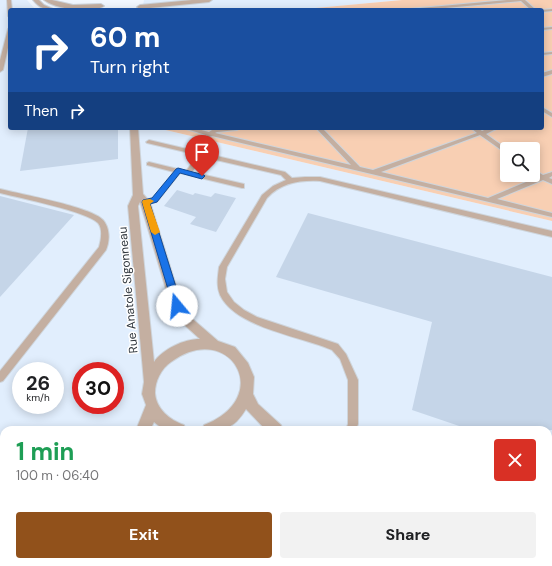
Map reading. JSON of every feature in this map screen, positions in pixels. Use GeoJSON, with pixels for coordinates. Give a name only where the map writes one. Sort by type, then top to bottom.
{"type":"FeatureCollection","features":[{"type":"Feature","properties":{"kind":"street"},"geometry":{"type":"LineString","coordinates":[[36,0],[42,6],[47,8]]}},
{"type":"Feature","properties":{"kind":"street"},"geometry":{"type":"LineString","coordinates":[[47,0],[54,4],[64,6],[103,6]]}},
{"type":"Feature","properties":{"kind":"street"},"geometry":{"type":"LineString","coordinates":[[138,5],[209,0]]}},
{"type":"Feature","properties":{"kind":"street","name":"Rue Anatole Sigonneau"},"geometry":{"type":"LineString","coordinates":[[134,130],[142,199],[177,306],[184,318],[215,345]]}},
{"type":"Feature","properties":{"kind":"street","name":"Rue Anatole Sigonneau"},"geometry":{"type":"LineString","coordinates":[[142,199],[133,206],[150,384],[149,396],[152,407]]}},
{"type":"Feature","properties":{"kind":"street"},"geometry":{"type":"LineString","coordinates":[[150,384],[155,371],[163,360],[175,351],[188,345],[202,343],[215,345],[228,350],[238,358],[245,369],[248,382],[246,395],[240,408],[230,420],[222,426]]}},
{"type":"Feature","properties":{"kind":"street"},"geometry":{"type":"LineString","coordinates":[[246,395],[253,408],[272,426]]}},
{"type":"Feature","properties":{"kind":"street"},"geometry":{"type":"LineString","coordinates":[[146,426],[152,407]]}},
{"type":"Feature","properties":{"kind":"street"},"geometry":{"type":"LineString","coordinates":[[152,407],[159,419],[168,426]]}},
{"type":"Feature","properties":{"kind":"lane"},"geometry":{"type":"LineString","coordinates":[[431,8],[521,0],[531,8]]}},
{"type":"Feature","properties":{"kind":"lane"},"geometry":{"type":"LineString","coordinates":[[0,70],[8,37]]}},
{"type":"Feature","properties":{"kind":"lane"},"geometry":{"type":"LineString","coordinates":[[193,130],[552,215]]}},
{"type":"Feature","properties":{"kind":"lane"},"geometry":{"type":"LineString","coordinates":[[209,135],[214,130]]}},
{"type":"Feature","properties":{"kind":"lane"},"geometry":{"type":"LineString","coordinates":[[321,130],[358,169]]}},
{"type":"Feature","properties":{"kind":"lane"},"geometry":{"type":"LineString","coordinates":[[477,130],[500,147]]}},
{"type":"Feature","properties":{"kind":"lane"},"geometry":{"type":"LineString","coordinates":[[372,173],[489,130]]}},
{"type":"Feature","properties":{"kind":"lane"},"geometry":{"type":"LineString","coordinates":[[149,142],[283,173],[291,181]]}},
{"type":"Feature","properties":{"kind":"lane"},"geometry":{"type":"LineString","coordinates":[[188,173],[202,154]]}},
{"type":"Feature","properties":{"kind":"lane"},"geometry":{"type":"LineString","coordinates":[[148,164],[242,186]]}},
{"type":"Feature","properties":{"kind":"lane"},"geometry":{"type":"LineString","coordinates":[[142,199],[155,200],[178,171]]}},
{"type":"Feature","properties":{"kind":"lane"},"geometry":{"type":"LineString","coordinates":[[489,200],[552,174]]}},
{"type":"Feature","properties":{"kind":"lane"},"geometry":{"type":"LineString","coordinates":[[540,176],[552,182]]}},
{"type":"Feature","properties":{"kind":"lane"},"geometry":{"type":"LineString","coordinates":[[352,426],[353,380],[344,357],[335,347],[254,320],[231,304],[223,293],[221,279],[224,267],[264,197],[273,188],[291,181],[309,178],[320,179],[552,234]]}},
{"type":"Feature","properties":{"kind":"lane"},"geometry":{"type":"LineString","coordinates":[[0,191],[84,213],[100,221],[105,233],[103,248],[0,378]]}},
{"type":"Feature","properties":{"kind":"shaded area"},"geometry":{"type":"Polygon","coordinates":[[[0,0],[27,0],[34,8],[8,8],[8,130],[165,130],[552,221],[552,426],[0,426],[0,0]]]}},
{"type":"Feature","properties":{"kind":"shaded area"},"geometry":{"type":"Polygon","coordinates":[[[144,0],[402,0],[316,8],[142,8],[144,0]]]}},
{"type":"Feature","properties":{"kind":"shaded area"},"geometry":{"type":"Polygon","coordinates":[[[402,0],[552,0],[552,221],[165,130],[544,130],[544,8],[316,8],[402,0]]]}},
{"type":"Feature","properties":{"kind":"building"},"geometry":{"type":"Polygon","coordinates":[[[28,130],[118,130],[118,159],[20,171],[28,130]]]}},
{"type":"Feature","properties":{"kind":"building"},"geometry":{"type":"Polygon","coordinates":[[[177,190],[193,195],[195,193],[211,197],[215,193],[236,198],[216,232],[190,224],[196,217],[164,206],[177,190]]]}},
{"type":"Feature","properties":{"kind":"building"},"geometry":{"type":"Polygon","coordinates":[[[0,196],[74,215],[0,297],[0,196]]]}},
{"type":"Feature","properties":{"kind":"building"},"geometry":{"type":"Polygon","coordinates":[[[308,213],[552,277],[552,426],[459,426],[412,410],[432,322],[276,277],[308,213]]]}},
{"type":"Feature","properties":{"kind":"slow traffic"},"geometry":{"type":"LineString","coordinates":[[150,201],[146,202],[155,232]]}},
{"type":"Feature","properties":{"kind":"route"},"geometry":{"type":"LineString","coordinates":[[177,306],[146,202],[155,200],[178,171],[202,176]]}}]}
